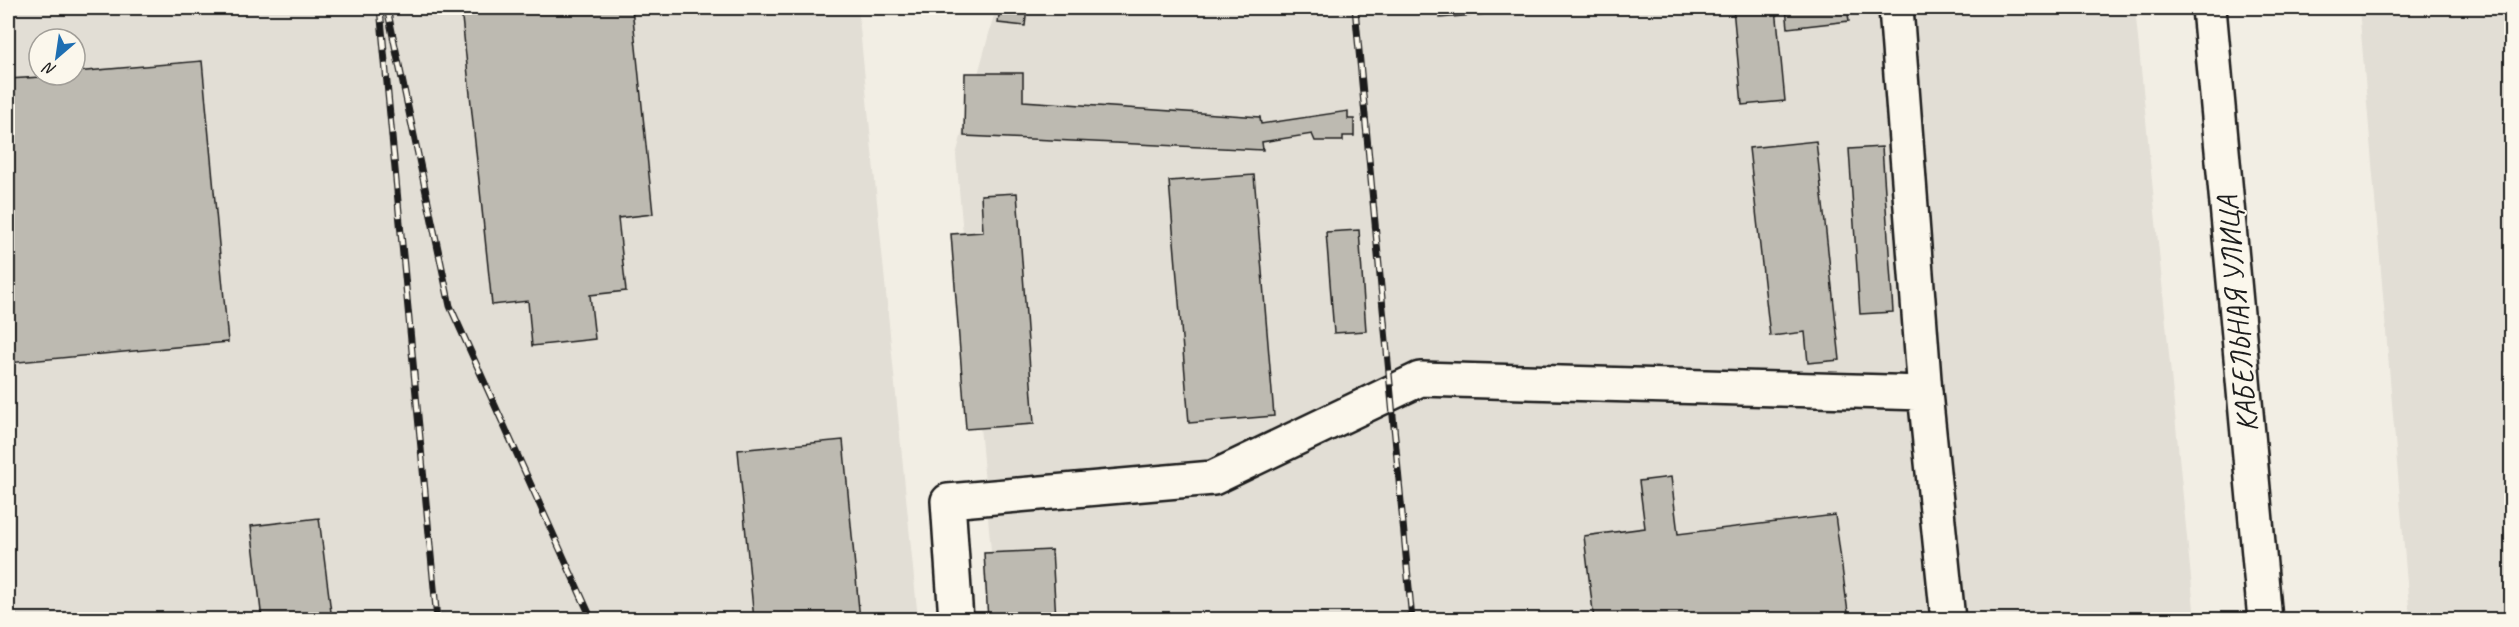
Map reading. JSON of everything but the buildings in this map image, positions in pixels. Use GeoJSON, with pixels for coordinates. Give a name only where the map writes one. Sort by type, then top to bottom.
{"type":"FeatureCollection","features":[{"type":"Feature","properties":{"kind":"street"},"geometry":{"type":"LineString","coordinates":[[1896,8],[1925,393],[1948,620]]}},
{"type":"Feature","properties":{"kind":"street","name":"КАБЕЛЬНАЯ УЛИЦА"},"geometry":{"type":"LineString","coordinates":[[2210,8],[2265,620]]}},
{"type":"Feature","properties":{"kind":"street"},"geometry":{"type":"LineString","coordinates":[[956,620],[948,501],[1213,478],[1420,379],[1925,393]]}},
{"type":"Feature","properties":{"kind":"shaded area"},"geometry":{"type":"Polygon","coordinates":[[[8,8],[858,8],[918,619],[8,619],[8,8]]]}},
{"type":"Feature","properties":{"kind":"shaded area"},"geometry":{"type":"Polygon","coordinates":[[[996,8],[2135,8],[2195,619],[997,619],[956,155],[996,8]]]}},
{"type":"Feature","properties":{"kind":"shaded area"},"geometry":{"type":"Polygon","coordinates":[[[2359,8],[2511,8],[2511,619],[2410,619],[2359,8]]]}},
{"type":"Feature","properties":{"kind":"railway"},"geometry":{"type":"LineString","coordinates":[[380,8],[437,620]]}},
{"type":"Feature","properties":{"kind":"railway"},"geometry":{"type":"LineString","coordinates":[[387,8],[450,306],[592,620]]}},
{"type":"Feature","properties":{"kind":"railway"},"geometry":{"type":"LineString","coordinates":[[1355,8],[1412,620]]}}]}
